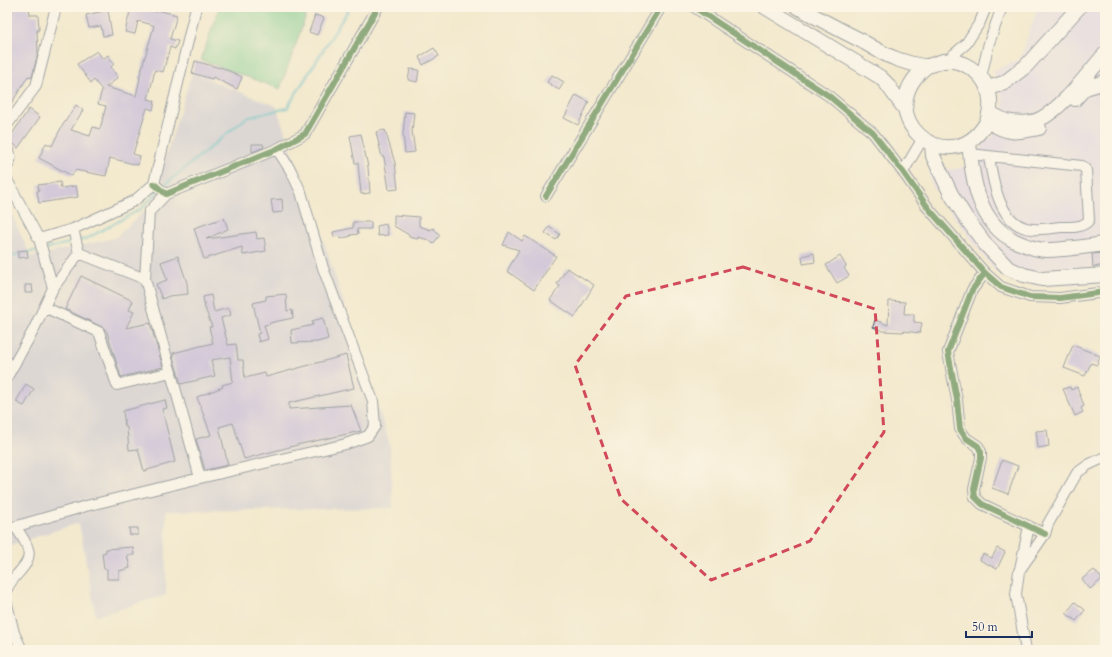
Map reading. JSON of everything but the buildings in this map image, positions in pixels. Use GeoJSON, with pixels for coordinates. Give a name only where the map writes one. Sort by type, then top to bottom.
{"type":"FeatureCollection","features":[{"type":"Feature","properties":{"kind":"highway"},"geometry":{"type":"LineString","coordinates":[[765,7],[880,77],[905,109]]}},
{"type":"Feature","properties":{"kind":"highway"},"geometry":{"type":"LineString","coordinates":[[798,7],[893,58],[927,66]]}},
{"type":"Feature","properties":{"kind":"highway"},"geometry":{"type":"LineString","coordinates":[[984,83],[1004,83],[1026,66],[1080,7]]}},
{"type":"Feature","properties":{"kind":"highway"},"geometry":{"type":"LineString","coordinates":[[988,117],[1006,121],[1025,122],[1039,120],[1071,93],[1105,54]]}},
{"type":"Feature","properties":{"kind":"highway"},"geometry":{"type":"LineString","coordinates":[[970,148],[957,146],[945,147],[927,141],[914,130],[908,120],[905,109],[909,85],[917,74],[927,66],[946,61],[959,62],[971,68],[984,83],[990,108],[988,117],[970,148],[976,188],[982,206],[993,224],[1007,237],[1028,247],[1048,250],[1105,244]]}},
{"type":"Feature","properties":{"kind":"highway"},"geometry":{"type":"LineString","coordinates":[[988,117],[1000,129],[1018,132],[1042,128],[1062,113],[1085,88],[1105,82]]}},
{"type":"Feature","properties":{"kind":"highway"},"geometry":{"type":"LineString","coordinates":[[927,141],[951,194],[966,218],[986,245],[1008,268],[1024,275],[1042,279],[1105,275]]}},
{"type":"Feature","properties":{"kind":"street"},"geometry":{"type":"LineString","coordinates":[[7,125],[36,86],[56,7]]}},
{"type":"Feature","properties":{"kind":"street"},"geometry":{"type":"LineString","coordinates":[[41,246],[76,241],[134,200],[160,189],[277,149],[305,134],[378,7]]}},
{"type":"Feature","properties":{"kind":"street"},"geometry":{"type":"LineString","coordinates":[[546,196],[661,7]]}},
{"type":"Feature","properties":{"kind":"street"},"geometry":{"type":"LineString","coordinates":[[694,7],[829,96],[872,133],[903,172],[929,209],[985,273],[1000,287],[1030,297],[1060,298],[1105,292]]}},
{"type":"Feature","properties":{"kind":"street"},"geometry":{"type":"LineString","coordinates":[[946,61],[966,44],[980,22],[986,7]]}},
{"type":"Feature","properties":{"kind":"street"},"geometry":{"type":"LineString","coordinates":[[984,83],[989,43],[1002,7]]}},
{"type":"Feature","properties":{"kind":"street"},"geometry":{"type":"LineString","coordinates":[[193,8],[160,189],[149,212],[145,279],[200,478]]}},
{"type":"Feature","properties":{"kind":"street"},"geometry":{"type":"LineString","coordinates":[[903,172],[927,141]]}},
{"type":"Feature","properties":{"kind":"street"},"geometry":{"type":"LineString","coordinates":[[7,146],[11,157],[7,166]]}},
{"type":"Feature","properties":{"kind":"street"},"geometry":{"type":"LineString","coordinates":[[970,148],[990,157],[1082,166],[1086,170],[1089,220],[1083,226],[1073,227],[1032,229],[1020,225],[1010,217],[1000,201],[993,181],[990,157]]}},
{"type":"Feature","properties":{"kind":"street"},"geometry":{"type":"LineString","coordinates":[[7,589],[10,582],[28,562],[28,549],[11,528],[86,506],[346,444],[368,436],[375,426],[373,401],[323,268],[301,192],[291,171],[277,149]]}},
{"type":"Feature","properties":{"kind":"street"},"geometry":{"type":"LineString","coordinates":[[7,180],[41,246],[53,288]]}},
{"type":"Feature","properties":{"kind":"street"},"geometry":{"type":"LineString","coordinates":[[76,241],[145,279]]}},
{"type":"Feature","properties":{"kind":"street"},"geometry":{"type":"LineString","coordinates":[[7,377],[33,331],[76,241]]}},
{"type":"Feature","properties":{"kind":"street"},"geometry":{"type":"LineString","coordinates":[[985,273],[972,290],[948,352],[957,400],[960,429],[966,438],[978,446],[981,452],[974,489],[975,497],[982,504],[1045,534]]}},
{"type":"Feature","properties":{"kind":"street"},"geometry":{"type":"LineString","coordinates":[[44,307],[99,332],[117,385],[171,372]]}},
{"type":"Feature","properties":{"kind":"street"},"geometry":{"type":"LineString","coordinates":[[1019,571],[1045,534],[1048,524],[1077,473],[1088,465],[1105,457]]}},
{"type":"Feature","properties":{"kind":"street"},"geometry":{"type":"LineString","coordinates":[[1026,650],[1016,594],[1019,571],[1029,526]]}},
{"type":"Feature","properties":{"kind":"street"},"geometry":{"type":"LineString","coordinates":[[7,604],[14,633],[22,650]]}},
{"type":"Feature","properties":{"kind":"highlighted area"},"geometry":{"type":"Polygon","coordinates":[[[743,267],[875,309],[884,432],[810,541],[711,580],[621,499],[575,365],[626,296],[743,267]]]}},
{"type":"Feature","properties":{"kind":"shaded area"},"geometry":{"type":"Polygon","coordinates":[[[1038,7],[1105,7],[1105,284],[1037,286],[999,275],[987,261],[933,187],[928,171],[956,169],[978,162],[980,150],[986,140],[993,137],[1003,108],[1002,97],[993,71],[1020,59],[1038,7]]]}},
{"type":"Feature","properties":{"kind":"shaded area"},"geometry":{"type":"Polygon","coordinates":[[[192,73],[276,106],[323,239],[390,445],[393,508],[166,511],[166,595],[96,616],[79,523],[7,546],[7,204],[31,257],[115,238],[150,206],[192,73]]]}},
{"type":"Feature","properties":{"kind":"green space"},"geometry":{"type":"Polygon","coordinates":[[[219,7],[309,7],[280,89],[201,60],[219,7]]]}},
{"type":"Feature","properties":{"kind":"waterway"},"geometry":{"type":"LineString","coordinates":[[162,187],[246,118],[287,108],[350,7]]}},
{"type":"Feature","properties":{"kind":"waterway"},"geometry":{"type":"LineString","coordinates":[[78,241],[86,239],[141,209],[159,190]]}},
{"type":"Feature","properties":{"kind":"waterway"},"geometry":{"type":"LineString","coordinates":[[45,249],[73,242]]}},
{"type":"Feature","properties":{"kind":"waterway"},"geometry":{"type":"LineString","coordinates":[[25,253],[40,250]]}},
{"type":"Feature","properties":{"kind":"waterway"},"geometry":{"type":"LineString","coordinates":[[7,257],[20,254]]}},
{"type":"Feature","properties":{"kind":"cycle path"},"geometry":{"type":"LineString","coordinates":[[154,184],[166,194],[277,149],[305,134],[378,7]]}},
{"type":"Feature","properties":{"kind":"cycle path"},"geometry":{"type":"LineString","coordinates":[[546,196],[661,7]]}},
{"type":"Feature","properties":{"kind":"cycle path"},"geometry":{"type":"LineString","coordinates":[[694,7],[829,96],[873,133],[929,209],[985,273],[1001,287],[1030,297],[1060,298],[1105,292]]}},
{"type":"Feature","properties":{"kind":"cycle path"},"geometry":{"type":"LineString","coordinates":[[985,273],[972,290],[948,352],[957,400],[960,429],[966,438],[978,446],[981,452],[974,489],[975,497],[982,504],[1045,534]]}}]}
